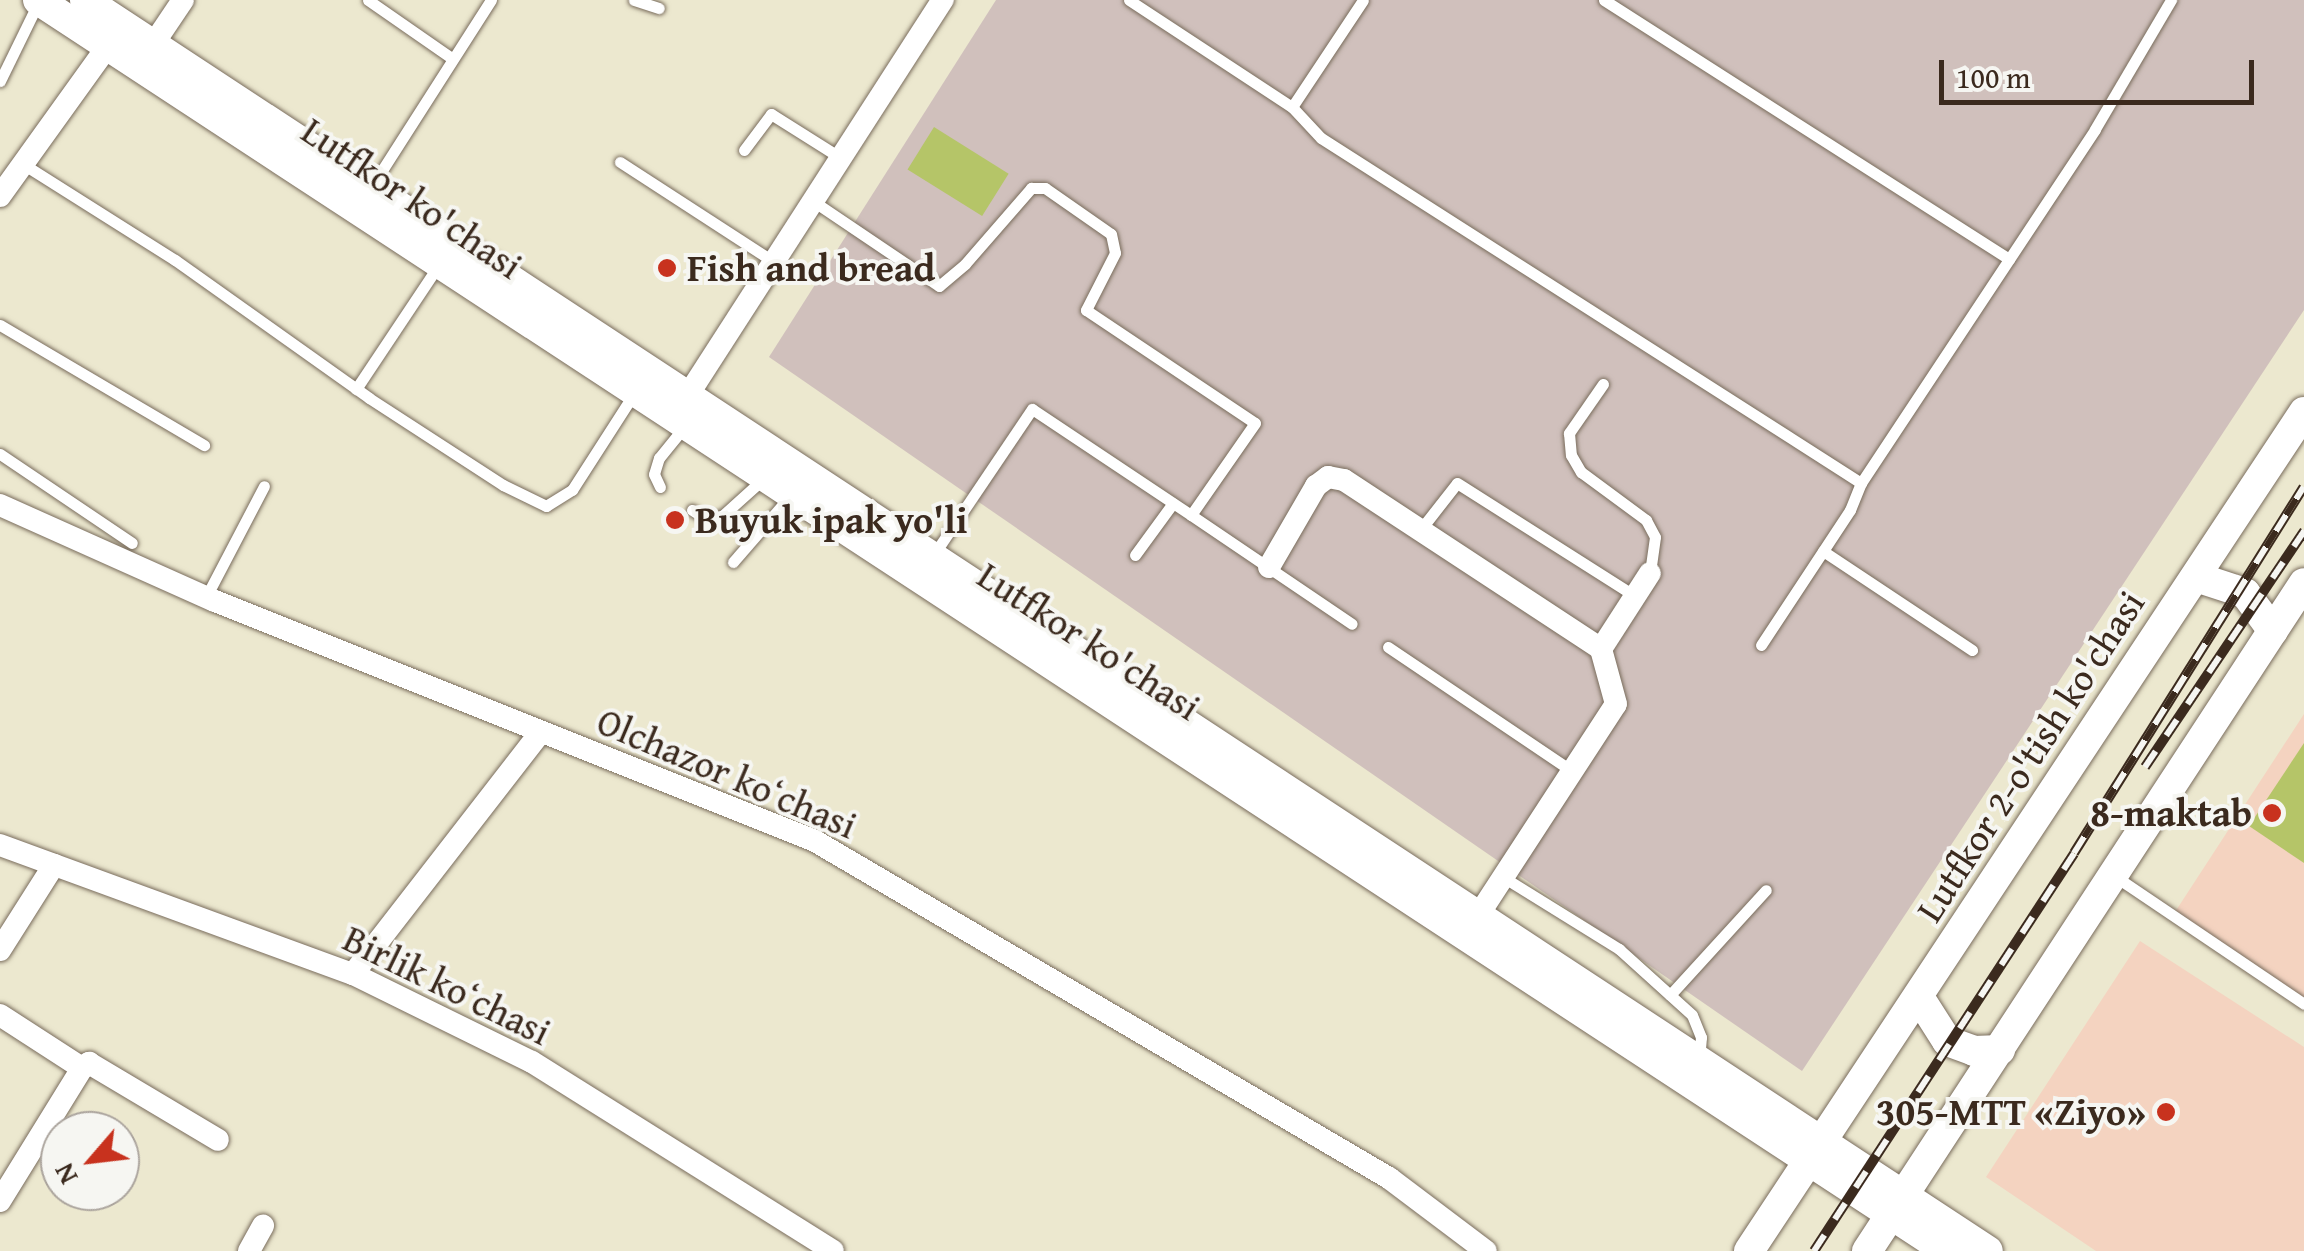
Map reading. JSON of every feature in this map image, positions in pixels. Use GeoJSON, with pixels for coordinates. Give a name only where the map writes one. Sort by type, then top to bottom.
{"type":"FeatureCollection","features":[{"type":"Feature","properties":{"kind":"main road","name":"Lutfkor ko'chasi"},"geometry":{"type":"LineString","coordinates":[[39,0],[146,55],[683,412],[933,556],[1471,925],[1699,1061],[1815,1152]]}},
{"type":"Feature","properties":{"kind":"main road","name":"Lutfkor ko'chasi"},"geometry":{"type":"LineString","coordinates":[[85,0],[115,36]]}},
{"type":"Feature","properties":{"kind":"main road","name":"Lutfkor ko'chasi"},"geometry":{"type":"LineString","coordinates":[[364,198],[438,266],[636,392],[683,412],[765,477],[1471,925],[1897,1205],[1988,1251]]}},
{"type":"Feature","properties":{"kind":"main road","name":"Lutfkor 2-o'tish ko'chasi"},"geometry":{"type":"LineString","coordinates":[[1749,1251],[2304,412]]}},
{"type":"Feature","properties":{"kind":"main road"},"geometry":{"type":"LineString","coordinates":[[2196,576],[2245,593],[2273,631]]}},
{"type":"Feature","properties":{"kind":"main road"},"geometry":{"type":"LineString","coordinates":[[1867,1251],[2304,583]]}},
{"type":"Feature","properties":{"kind":"main road"},"geometry":{"type":"LineString","coordinates":[[1919,997],[1947,1040],[1974,1051],[2000,1050]]}},
{"type":"Feature","properties":{"kind":"main road","name":"Lutfkor ko'chasi"},"geometry":{"type":"LineString","coordinates":[[1897,1205],[1947,1251]]}},
{"type":"Feature","properties":{"kind":"street"},"geometry":{"type":"LineString","coordinates":[[146,55],[183,0]]}},
{"type":"Feature","properties":{"kind":"street"},"geometry":{"type":"LineString","coordinates":[[683,412],[774,262],[943,0]]}},
{"type":"Feature","properties":{"kind":"street"},"geometry":{"type":"LineString","coordinates":[[0,196],[115,36]]}},
{"type":"Feature","properties":{"kind":"street"},"geometry":{"type":"LineString","coordinates":[[1268,568],[1316,486],[1328,477],[1344,480],[1601,648],[1616,704],[1471,925]]}},
{"type":"Feature","properties":{"kind":"street","name":"Olchazor koʻchasi"},"geometry":{"type":"LineString","coordinates":[[0,505],[206,597],[815,841],[1390,1178],[1486,1251]]}},
{"type":"Feature","properties":{"kind":"street"},"geometry":{"type":"LineString","coordinates":[[1601,648],[1650,573]]}},
{"type":"Feature","properties":{"kind":"street"},"geometry":{"type":"LineString","coordinates":[[354,974],[540,733]]}},
{"type":"Feature","properties":{"kind":"street","name":"Birlik koʻchasi"},"geometry":{"type":"LineString","coordinates":[[0,845],[354,974],[532,1062],[833,1251]]}},
{"type":"Feature","properties":{"kind":"street"},"geometry":{"type":"LineString","coordinates":[[0,950],[54,865]]}},
{"type":"Feature","properties":{"kind":"street"},"geometry":{"type":"LineString","coordinates":[[0,1014],[82,1068]]}},
{"type":"Feature","properties":{"kind":"street"},"geometry":{"type":"LineString","coordinates":[[0,1201],[82,1068],[90,1063],[218,1140]]}},
{"type":"Feature","properties":{"kind":"lane"},"geometry":{"type":"LineString","coordinates":[[0,81],[39,0]]}},
{"type":"Feature","properties":{"kind":"lane"},"geometry":{"type":"LineString","coordinates":[[368,0],[453,60]]}},
{"type":"Feature","properties":{"kind":"lane"},"geometry":{"type":"LineString","coordinates":[[364,198],[491,0]]}},
{"type":"Feature","properties":{"kind":"lane"},"geometry":{"type":"LineString","coordinates":[[634,0],[659,8]]}},
{"type":"Feature","properties":{"kind":"lane"},"geometry":{"type":"LineString","coordinates":[[1130,0],[1292,106],[1320,138],[1860,482]]}},
{"type":"Feature","properties":{"kind":"lane"},"geometry":{"type":"LineString","coordinates":[[1292,106],[1363,0]]}},
{"type":"Feature","properties":{"kind":"lane"},"geometry":{"type":"LineString","coordinates":[[1604,0],[2009,259]]}},
{"type":"Feature","properties":{"kind":"lane"},"geometry":{"type":"LineString","coordinates":[[1762,644],[1850,510],[1860,482],[2095,129],[2171,0]]}},
{"type":"Feature","properties":{"kind":"lane"},"geometry":{"type":"LineString","coordinates":[[744,150],[770,114],[841,158]]}},
{"type":"Feature","properties":{"kind":"lane"},"geometry":{"type":"LineString","coordinates":[[620,162],[774,262]]}},
{"type":"Feature","properties":{"kind":"lane"},"geometry":{"type":"LineString","coordinates":[[23,164],[174,260],[356,389],[503,485],[546,506],[572,490],[636,392]]}},
{"type":"Feature","properties":{"kind":"lane"},"geometry":{"type":"LineString","coordinates":[[814,200],[939,286],[966,264],[1030,188],[1045,188],[1111,234],[1115,253],[1086,310],[1255,422],[1191,515]]}},
{"type":"Feature","properties":{"kind":"lane"},"geometry":{"type":"LineString","coordinates":[[356,389],[438,266]]}},
{"type":"Feature","properties":{"kind":"lane"},"geometry":{"type":"LineString","coordinates":[[0,325],[204,445]]}},
{"type":"Feature","properties":{"kind":"lane"},"geometry":{"type":"LineString","coordinates":[[1603,384],[1569,433],[1571,455],[1580,472],[1646,520],[1655,537],[1650,573]]}},
{"type":"Feature","properties":{"kind":"lane"},"geometry":{"type":"LineString","coordinates":[[933,556],[1032,409],[1352,624]]}},
{"type":"Feature","properties":{"kind":"lane"},"geometry":{"type":"LineString","coordinates":[[660,487],[654,474],[683,412]]}},
{"type":"Feature","properties":{"kind":"lane"},"geometry":{"type":"LineString","coordinates":[[0,454],[132,543]]}},
{"type":"Feature","properties":{"kind":"lane"},"geometry":{"type":"LineString","coordinates":[[692,510],[706,520],[722,516],[765,477]]}},
{"type":"Feature","properties":{"kind":"lane"},"geometry":{"type":"LineString","coordinates":[[1421,529],[1449,486],[1457,483],[1635,596]]}},
{"type":"Feature","properties":{"kind":"lane"},"geometry":{"type":"LineString","coordinates":[[206,597],[264,486]]}},
{"type":"Feature","properties":{"kind":"lane"},"geometry":{"type":"LineString","coordinates":[[733,562],[792,494]]}},
{"type":"Feature","properties":{"kind":"lane"},"geometry":{"type":"LineString","coordinates":[[1136,555],[1173,503]]}},
{"type":"Feature","properties":{"kind":"lane"},"geometry":{"type":"LineString","coordinates":[[1823,551],[1972,650]]}},
{"type":"Feature","properties":{"kind":"lane"},"geometry":{"type":"LineString","coordinates":[[1388,647],[1572,771]]}},
{"type":"Feature","properties":{"kind":"lane"},"geometry":{"type":"LineString","coordinates":[[2113,876],[2304,1004]]}},
{"type":"Feature","properties":{"kind":"lane"},"geometry":{"type":"LineString","coordinates":[[1503,877],[1618,949],[1692,1015],[1701,1037],[1699,1061]]}},
{"type":"Feature","properties":{"kind":"lane"},"geometry":{"type":"LineString","coordinates":[[1670,996],[1766,890]]}},
{"type":"Feature","properties":{"kind":"shaded area"},"geometry":{"type":"Polygon","coordinates":[[[996,0],[2304,0],[2304,310],[1802,1071],[769,357],[996,0]]]}},
{"type":"Feature","properties":{"kind":"shaded area","name":"8-maktab"},"geometry":{"type":"Polygon","coordinates":[[[2304,714],[2304,1001],[2175,912],[2304,714]]]}},
{"type":"Feature","properties":{"kind":"shaded area","name":"305-MTT «Ziyo»"},"geometry":{"type":"Polygon","coordinates":[[[2140,941],[2304,1047],[2304,1251],[2096,1251],[1986,1177],[2140,941]]]}},
{"type":"Feature","properties":{"kind":"green space"},"geometry":{"type":"Polygon","coordinates":[[[934,127],[1009,174],[982,216],[908,169],[934,127]]]}},
{"type":"Feature","properties":{"kind":"green space"},"geometry":{"type":"Polygon","coordinates":[[[2304,743],[2304,863],[2249,826],[2304,743]]]}},
{"type":"Feature","properties":{"kind":"railway"},"geometry":{"type":"LineString","coordinates":[[1814,1251],[2074,853],[2304,487]]}},
{"type":"Feature","properties":{"kind":"railway"},"geometry":{"type":"LineString","coordinates":[[2145,767],[2304,531]]}},
{"type":"Feature","properties":{"kind":"place","name":"Fish and bread"},"geometry":{"type":"Point","coordinates":[667,268]}},
{"type":"Feature","properties":{"kind":"place","name":"Buyuk ipak yo'li"},"geometry":{"type":"Point","coordinates":[675,520]}},
{"type":"Feature","properties":{"kind":"place","name":"8-maktab"},"geometry":{"type":"Point","coordinates":[2272,813]}},
{"type":"Feature","properties":{"kind":"place","name":"305-MTT «Ziyo»"},"geometry":{"type":"Point","coordinates":[2166,1112]}}]}
